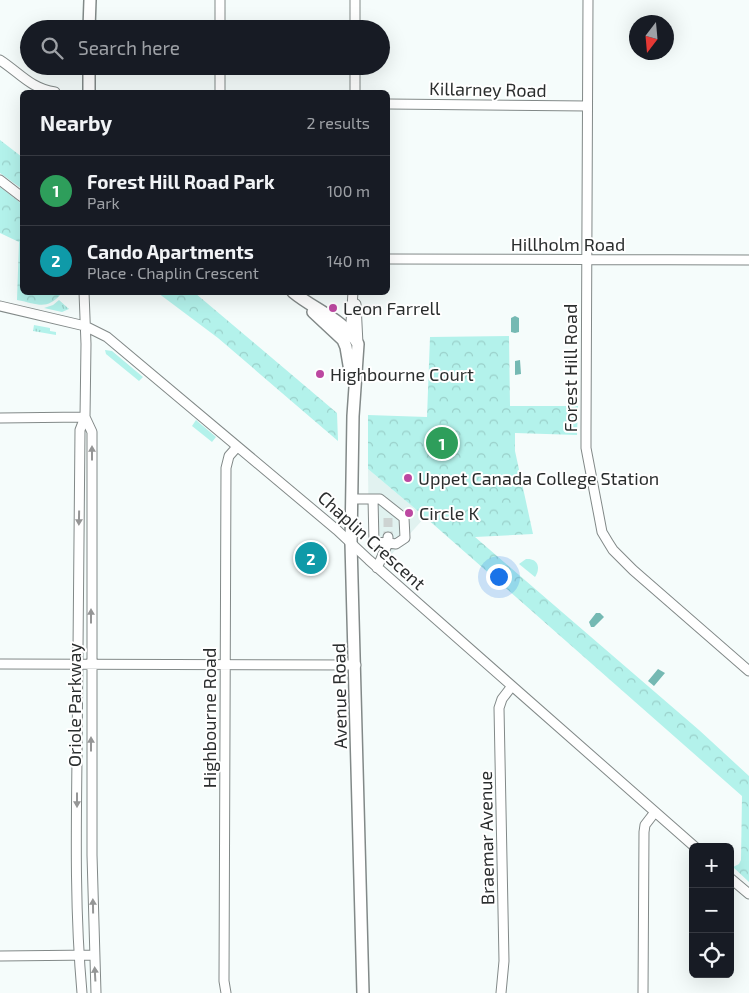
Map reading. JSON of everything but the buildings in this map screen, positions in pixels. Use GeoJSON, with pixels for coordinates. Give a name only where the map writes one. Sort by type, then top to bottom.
{"type":"FeatureCollection","features":[{"type":"Feature","properties":{"kind":"main road"},"geometry":{"type":"LineString","coordinates":[[89,20],[90,0]]}},
{"type":"Feature","properties":{"kind":"main road"},"geometry":{"type":"LineString","coordinates":[[89,75],[89,90]]}},
{"type":"Feature","properties":{"kind":"main road"},"geometry":{"type":"LineString","coordinates":[[296,295],[342,340],[346,347],[349,362]]}},
{"type":"Feature","properties":{"kind":"main road"},"geometry":{"type":"LineString","coordinates":[[305,303],[350,333],[358,344]]}},
{"type":"Feature","properties":{"kind":"main road","name":"Avenue Road"},"geometry":{"type":"LineString","coordinates":[[358,344],[354,398],[351,543],[356,665],[363,993]]}},
{"type":"Feature","properties":{"kind":"main road","name":"Avenue Road"},"geometry":{"type":"LineString","coordinates":[[349,362],[354,398]]}},
{"type":"Feature","properties":{"kind":"street"},"geometry":{"type":"LineString","coordinates":[[220,0],[220,20]]}},
{"type":"Feature","properties":{"kind":"street"},"geometry":{"type":"LineString","coordinates":[[355,0],[355,20]]}},
{"type":"Feature","properties":{"kind":"street","name":"Forest Hill Road"},"geometry":{"type":"LineString","coordinates":[[588,0],[586,448],[602,532],[613,550],[620,557],[748,667]]}},
{"type":"Feature","properties":{"kind":"street"},"geometry":{"type":"LineString","coordinates":[[0,60],[31,84],[42,90]]}},
{"type":"Feature","properties":{"kind":"street"},"geometry":{"type":"LineString","coordinates":[[220,75],[220,90]]}},
{"type":"Feature","properties":{"kind":"street"},"geometry":{"type":"LineString","coordinates":[[354,90],[355,75]]}},
{"type":"Feature","properties":{"kind":"street","name":"Killarney Road"},"geometry":{"type":"LineString","coordinates":[[390,104],[587,106]]}},
{"type":"Feature","properties":{"kind":"street"},"geometry":{"type":"LineString","coordinates":[[0,180],[20,195]]}},
{"type":"Feature","properties":{"kind":"street","name":"Hillholm Road"},"geometry":{"type":"LineString","coordinates":[[390,259],[749,260]]}},
{"type":"Feature","properties":{"kind":"street","name":"Oriole Parkway"},"geometry":{"type":"LineString","coordinates":[[82,993],[76,851],[80,430],[85,418],[86,352],[84,295]]}},
{"type":"Feature","properties":{"kind":"street","name":"Avenue Road"},"geometry":{"type":"LineString","coordinates":[[349,362],[354,295]]}},
{"type":"Feature","properties":{"kind":"street","name":"Avenue Road"},"geometry":{"type":"LineString","coordinates":[[354,295],[358,323],[358,344]]}},
{"type":"Feature","properties":{"kind":"street","name":"Chaplin Crescent"},"geometry":{"type":"LineString","coordinates":[[0,306],[85,326],[106,337],[338,530],[378,568],[690,843]]}},
{"type":"Feature","properties":{"kind":"street"},"geometry":{"type":"LineString","coordinates":[[0,418],[85,418]]}},
{"type":"Feature","properties":{"kind":"street","name":"Oriole Parkway"},"geometry":{"type":"LineString","coordinates":[[85,418],[92,432],[92,855],[96,993]]}},
{"type":"Feature","properties":{"kind":"street","name":"Highbourne Road"},"geometry":{"type":"LineString","coordinates":[[226,993],[224,981],[226,468],[229,456],[237,447]]}},
{"type":"Feature","properties":{"kind":"street"},"geometry":{"type":"LineString","coordinates":[[352,499],[373,499],[380,500],[404,518],[405,538],[396,544],[388,540],[374,542],[373,499]]}},
{"type":"Feature","properties":{"kind":"street"},"geometry":{"type":"LineString","coordinates":[[388,506],[388,518]]}},
{"type":"Feature","properties":{"kind":"street"},"geometry":{"type":"LineString","coordinates":[[378,568],[388,540]]}},
{"type":"Feature","properties":{"kind":"street"},"geometry":{"type":"LineString","coordinates":[[0,664],[356,665]]}},
{"type":"Feature","properties":{"kind":"street","name":"Braemar Avenue"},"geometry":{"type":"LineString","coordinates":[[501,993],[504,960],[498,708],[512,686]]}},
{"type":"Feature","properties":{"kind":"street"},"geometry":{"type":"LineString","coordinates":[[643,993],[644,832],[645,825],[655,812]]}},
{"type":"Feature","properties":{"kind":"street"},"geometry":{"type":"LineString","coordinates":[[734,881],[749,894]]}},
{"type":"Feature","properties":{"kind":"street"},"geometry":{"type":"LineString","coordinates":[[0,956],[94,955]]}},
{"type":"Feature","properties":{"kind":"shaded area"},"geometry":{"type":"Polygon","coordinates":[[[515,316],[519,318],[519,332],[515,333],[511,332],[511,318],[515,316]]]}},
{"type":"Feature","properties":{"kind":"shaded area"},"geometry":{"type":"Polygon","coordinates":[[[520,360],[521,374],[515,375],[515,361],[520,360]]]}},
{"type":"Feature","properties":{"kind":"shaded area"},"geometry":{"type":"Polygon","coordinates":[[[368,469],[425,517],[389,557],[369,544],[368,469]]]}},
{"type":"Feature","properties":{"kind":"shaded area"},"geometry":{"type":"Polygon","coordinates":[[[596,613],[600,613],[604,617],[594,627],[591,627],[589,622],[596,613]]]}},
{"type":"Feature","properties":{"kind":"shaded area"},"geometry":{"type":"Polygon","coordinates":[[[658,669],[665,673],[654,686],[648,681],[658,669]]]}},
{"type":"Feature","properties":{"kind":"green space"},"geometry":{"type":"Polygon","coordinates":[[[0,140],[20,155],[20,188],[0,173],[0,140]]]}},
{"type":"Feature","properties":{"kind":"green space"},"geometry":{"type":"Polygon","coordinates":[[[0,187],[20,202],[20,295],[60,295],[56,299],[42,305],[17,300],[19,242],[0,233],[0,187]]]}},
{"type":"Feature","properties":{"kind":"green space"},"geometry":{"type":"Polygon","coordinates":[[[161,295],[197,295],[337,413],[338,441],[218,338],[161,295]]]}},
{"type":"Feature","properties":{"kind":"green space"},"geometry":{"type":"Polygon","coordinates":[[[59,300],[69,309],[62,312],[44,308],[53,305],[59,300]]]}},
{"type":"Feature","properties":{"kind":"green space"},"geometry":{"type":"Polygon","coordinates":[[[34,325],[50,328],[50,331],[56,332],[56,335],[33,331],[34,325]]]}},
{"type":"Feature","properties":{"kind":"green space"},"geometry":{"type":"Polygon","coordinates":[[[509,336],[510,406],[578,406],[577,435],[515,433],[515,451],[533,534],[475,537],[699,730],[749,776],[749,882],[734,868],[741,860],[742,796],[368,469],[368,415],[427,417],[430,337],[509,336]]]}},
{"type":"Feature","properties":{"kind":"green space"},"geometry":{"type":"Polygon","coordinates":[[[105,350],[112,351],[143,377],[139,381],[106,354],[105,350]]]}},
{"type":"Feature","properties":{"kind":"green space"},"geometry":{"type":"Polygon","coordinates":[[[196,420],[216,437],[212,442],[192,426],[196,420]]]}},
{"type":"Feature","properties":{"kind":"green space"},"geometry":{"type":"Polygon","coordinates":[[[526,559],[533,560],[537,564],[538,570],[535,577],[519,564],[526,559]]]}},
{"type":"Feature","properties":{"kind":"tunnel"},"geometry":{"type":"LineString","coordinates":[[388,518],[388,537]]}},
{"type":"Feature","properties":{"kind":"place","name":"Leon Farrell"},"geometry":{"type":"Point","coordinates":[333,308]}},
{"type":"Feature","properties":{"kind":"place","name":"Highbourne Court"},"geometry":{"type":"Point","coordinates":[320,374]}},
{"type":"Feature","properties":{"kind":"place","name":"Forest Hill Road Park"},"geometry":{"type":"Point","coordinates":[442,443]}},
{"type":"Feature","properties":{"kind":"place","name":"Uppet Canada College Station"},"geometry":{"type":"Point","coordinates":[408,478]}},
{"type":"Feature","properties":{"kind":"place","name":"Circle K"},"geometry":{"type":"Point","coordinates":[409,513]}},
{"type":"Feature","properties":{"kind":"place","name":"Cando Apartments"},"geometry":{"type":"Point","coordinates":[311,558]}}]}
